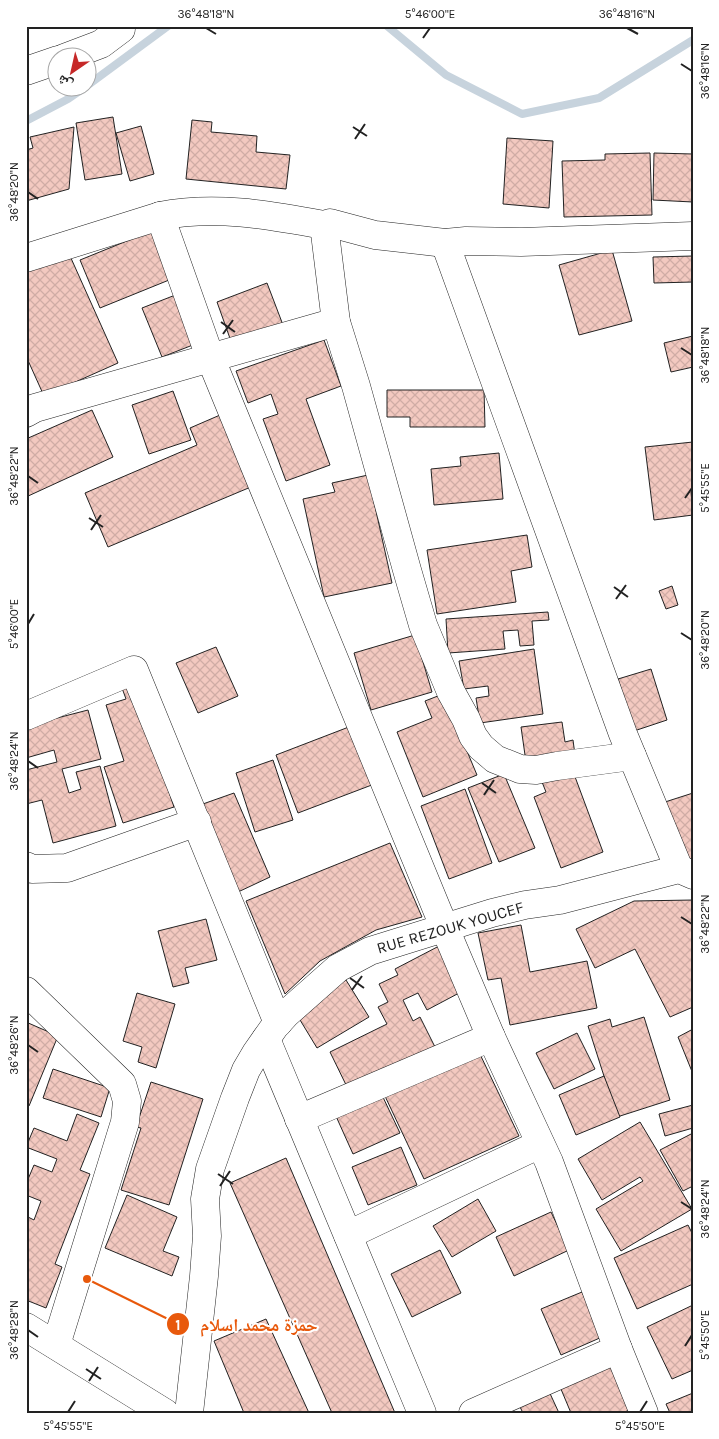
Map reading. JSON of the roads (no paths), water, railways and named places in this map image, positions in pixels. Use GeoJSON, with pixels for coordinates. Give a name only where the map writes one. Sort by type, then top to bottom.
{"type":"FeatureCollection","features":[{"type":"Feature","properties":{"kind":"street"},"geometry":{"type":"LineString","coordinates":[[90,48],[101,44],[121,29],[121,26]]}},
{"type":"Feature","properties":{"kind":"street"},"geometry":{"type":"LineString","coordinates":[[26,70],[48,63]]}},
{"type":"Feature","properties":{"kind":"street"},"geometry":{"type":"LineString","coordinates":[[26,258],[178,212],[231,211],[324,225],[330,224],[375,234],[445,243],[693,236]]}},
{"type":"Feature","properties":{"kind":"street"},"geometry":{"type":"LineString","coordinates":[[160,216],[210,357],[491,1038],[548,1162],[644,1413]]}},
{"type":"Feature","properties":{"kind":"street"},"geometry":{"type":"LineString","coordinates":[[324,225],[336,322],[356,386],[423,625],[451,692],[473,736],[481,747],[495,759],[520,769],[536,770],[632,756]]}},
{"type":"Feature","properties":{"kind":"street"},"geometry":{"type":"LineString","coordinates":[[445,243],[632,756],[686,872]]}},
{"type":"Feature","properties":{"kind":"street"},"geometry":{"type":"LineString","coordinates":[[29,403],[210,357],[336,322]]}},
{"type":"Feature","properties":{"kind":"street"},"geometry":{"type":"LineString","coordinates":[[26,716],[134,670],[197,822],[272,1031],[298,1119],[422,1413]]}},
{"type":"Feature","properties":{"kind":"street"},"geometry":{"type":"LineString","coordinates":[[26,866],[32,869],[67,868],[197,822]]}},
{"type":"Feature","properties":{"kind":"street","name":"RUE REZOUK YOUCEF"},"geometry":{"type":"LineString","coordinates":[[189,1413],[204,1276],[207,1236],[205,1199],[210,1169],[238,1089],[256,1053],[286,1014],[338,968],[370,951],[492,912],[560,900],[686,872]]}},
{"type":"Feature","properties":{"kind":"street"},"geometry":{"type":"LineString","coordinates":[[26,991],[122,1084],[127,1101],[125,1122],[56,1345]]}},
{"type":"Feature","properties":{"kind":"street"},"geometry":{"type":"LineString","coordinates":[[298,1119],[491,1038]]}},
{"type":"Feature","properties":{"kind":"street"},"geometry":{"type":"LineString","coordinates":[[348,1235],[540,1144]]}},
{"type":"Feature","properties":{"kind":"street"},"geometry":{"type":"LineString","coordinates":[[26,1327],[165,1413]]}},
{"type":"Feature","properties":{"kind":"street"},"geometry":{"type":"LineString","coordinates":[[473,1413],[618,1349]]}},
{"type":"Feature","properties":{"kind":"waterway"},"geometry":{"type":"LineString","coordinates":[[98,78],[168,26]]}},
{"type":"Feature","properties":{"kind":"waterway"},"geometry":{"type":"LineString","coordinates":[[387,26],[446,75],[522,114],[599,98],[693,40]]}},
{"type":"Feature","properties":{"kind":"waterway"},"geometry":{"type":"LineString","coordinates":[[26,121],[69,98]]}},
{"type":"Feature","properties":{"kind":"place","name":"حمزة محمد اسلام"},"geometry":{"type":"Point","coordinates":[87,1279]}}]}
